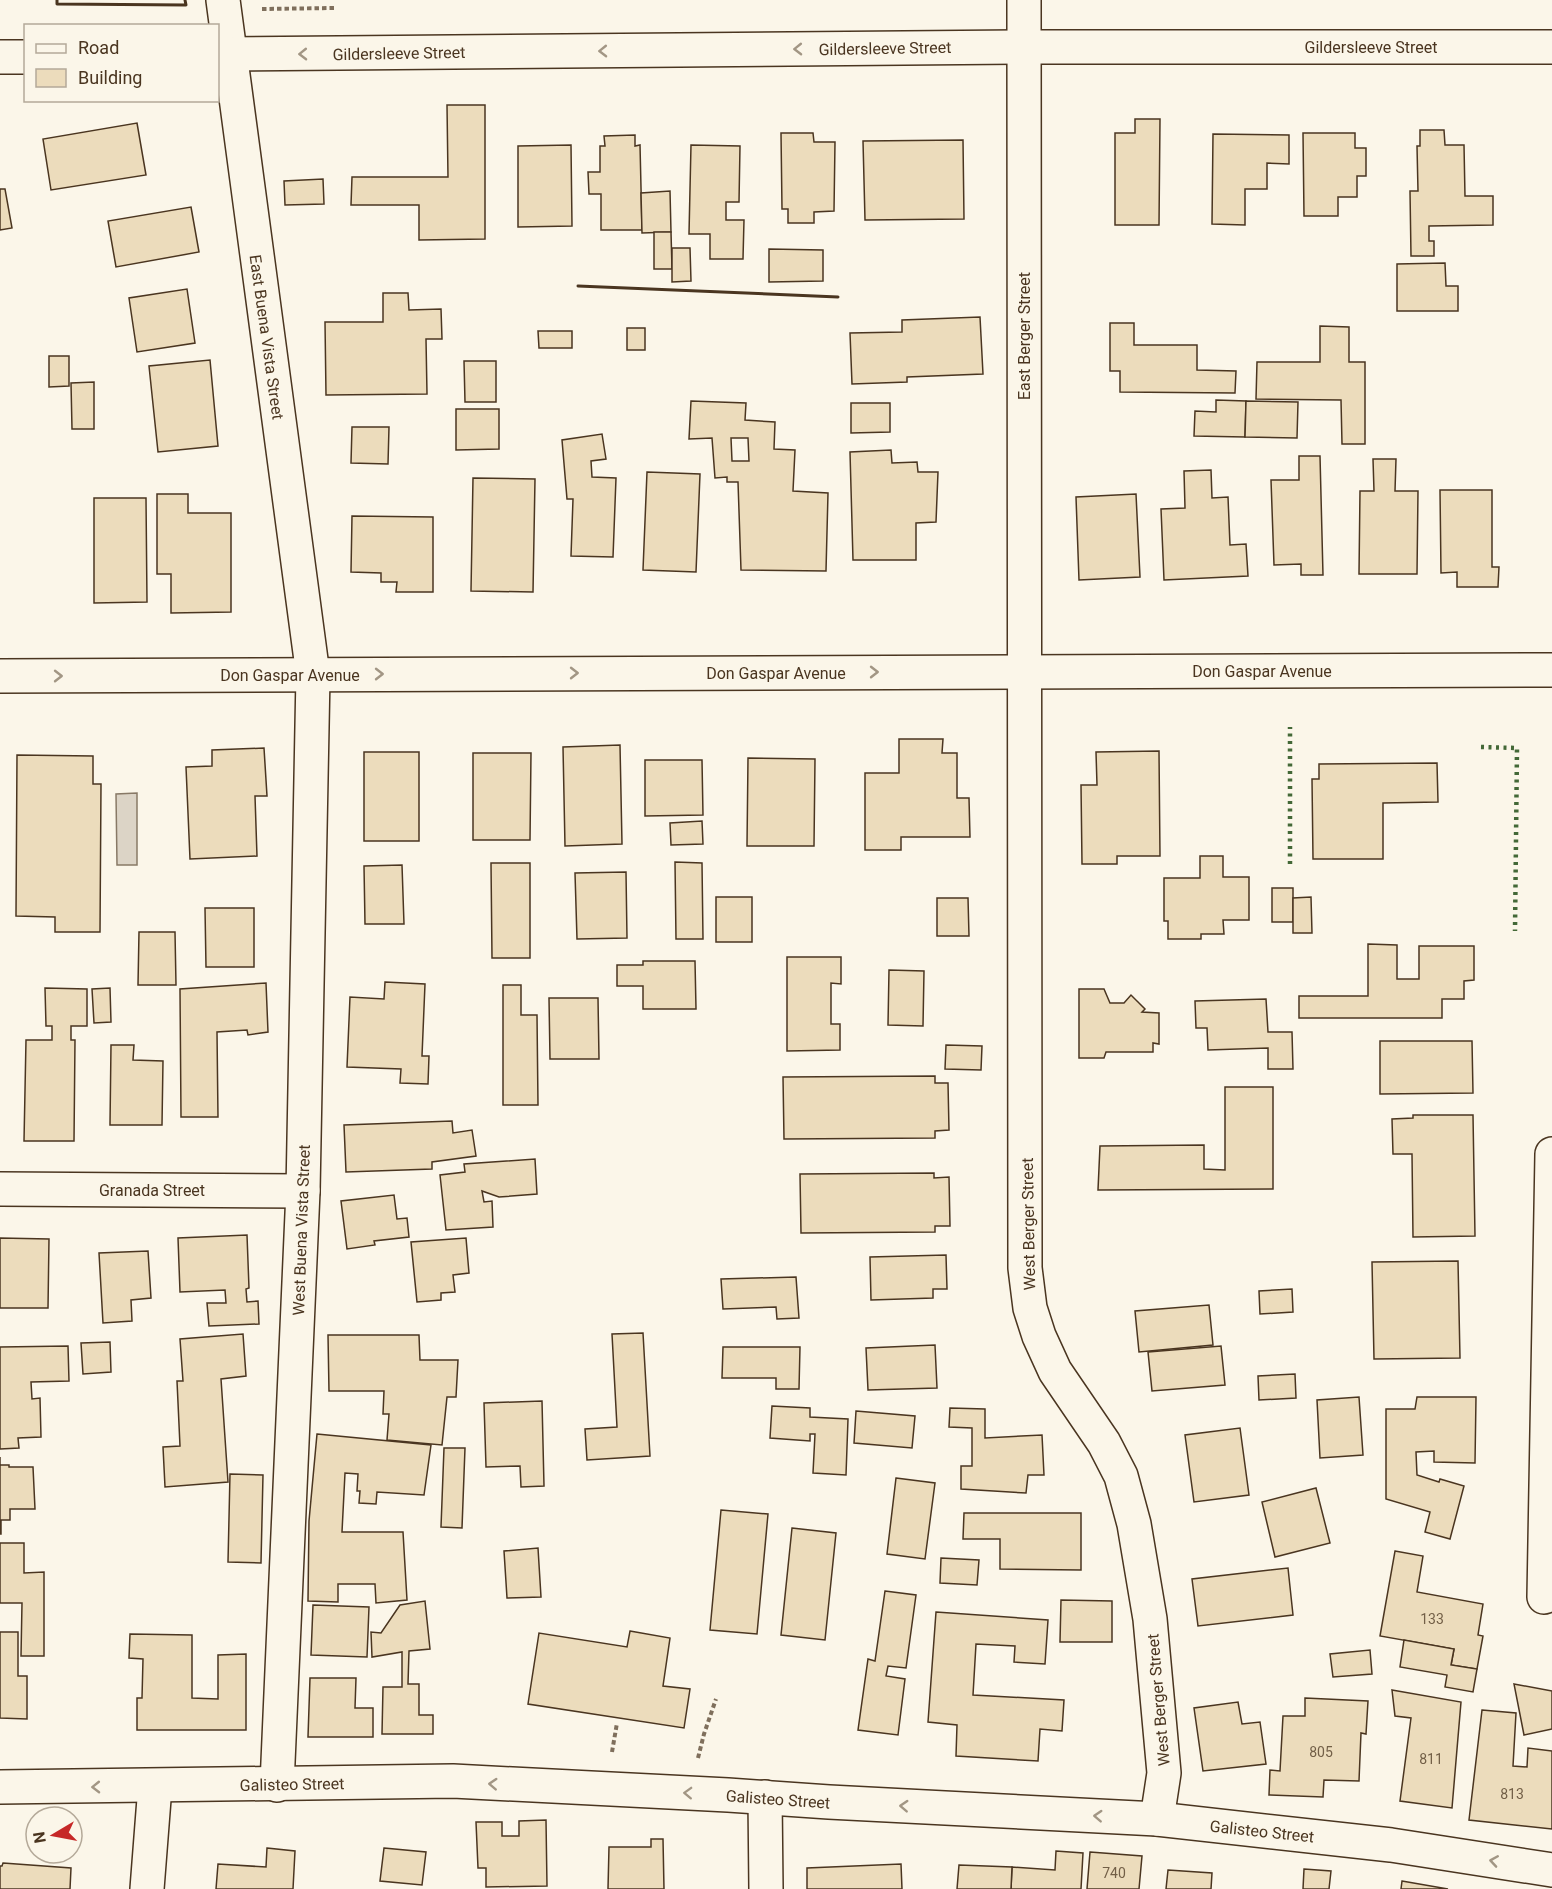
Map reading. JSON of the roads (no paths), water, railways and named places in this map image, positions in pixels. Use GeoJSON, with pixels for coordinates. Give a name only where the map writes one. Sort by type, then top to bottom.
{"type":"FeatureCollection","features":[{"type":"Feature","properties":{"kind":"street","name":"East Buena Vista Street"},"geometry":{"type":"LineString","coordinates":[[223,0],[224,54],[313,675]]}},
{"type":"Feature","properties":{"kind":"street","name":"East Berger Street"},"geometry":{"type":"LineString","coordinates":[[1024,0],[1024,671]]}},
{"type":"Feature","properties":{"kind":"street","name":"Gildersleeve Street"},"geometry":{"type":"LineString","coordinates":[[224,54],[1025,47],[1552,47]]}},
{"type":"Feature","properties":{"kind":"street"},"geometry":{"type":"LineString","coordinates":[[0,57],[24,57]]}},
{"type":"Feature","properties":{"kind":"street","name":"Don Gaspar Avenue"},"geometry":{"type":"LineString","coordinates":[[0,676],[1552,670]]}},
{"type":"Feature","properties":{"kind":"street","name":"West Berger Street"},"geometry":{"type":"LineString","coordinates":[[1024,671],[1025,1268],[1030,1308],[1039,1336],[1055,1371],[1104,1443],[1121,1476],[1134,1524],[1150,1619],[1164,1773],[1157,1819]]}},
{"type":"Feature","properties":{"kind":"street","name":"West Buena Vista Street"},"geometry":{"type":"LineString","coordinates":[[277,1785],[303,1191],[313,675]]}},
{"type":"Feature","properties":{"kind":"street"},"geometry":{"type":"LineString","coordinates":[[1544,1597],[1552,1154]]}},
{"type":"Feature","properties":{"kind":"street","name":"Granada Street"},"geometry":{"type":"LineString","coordinates":[[0,1189],[303,1191]]}},
{"type":"Feature","properties":{"kind":"street","name":"Galisteo Street"},"geometry":{"type":"LineString","coordinates":[[0,1787],[453,1781],[765,1797],[1157,1819],[1391,1845],[1552,1870]]}},
{"type":"Feature","properties":{"kind":"street"},"geometry":{"type":"LineString","coordinates":[[147,1889],[154,1786]]}},
{"type":"Feature","properties":{"kind":"street"},"geometry":{"type":"LineString","coordinates":[[765,1797],[766,1889]]}}]}
